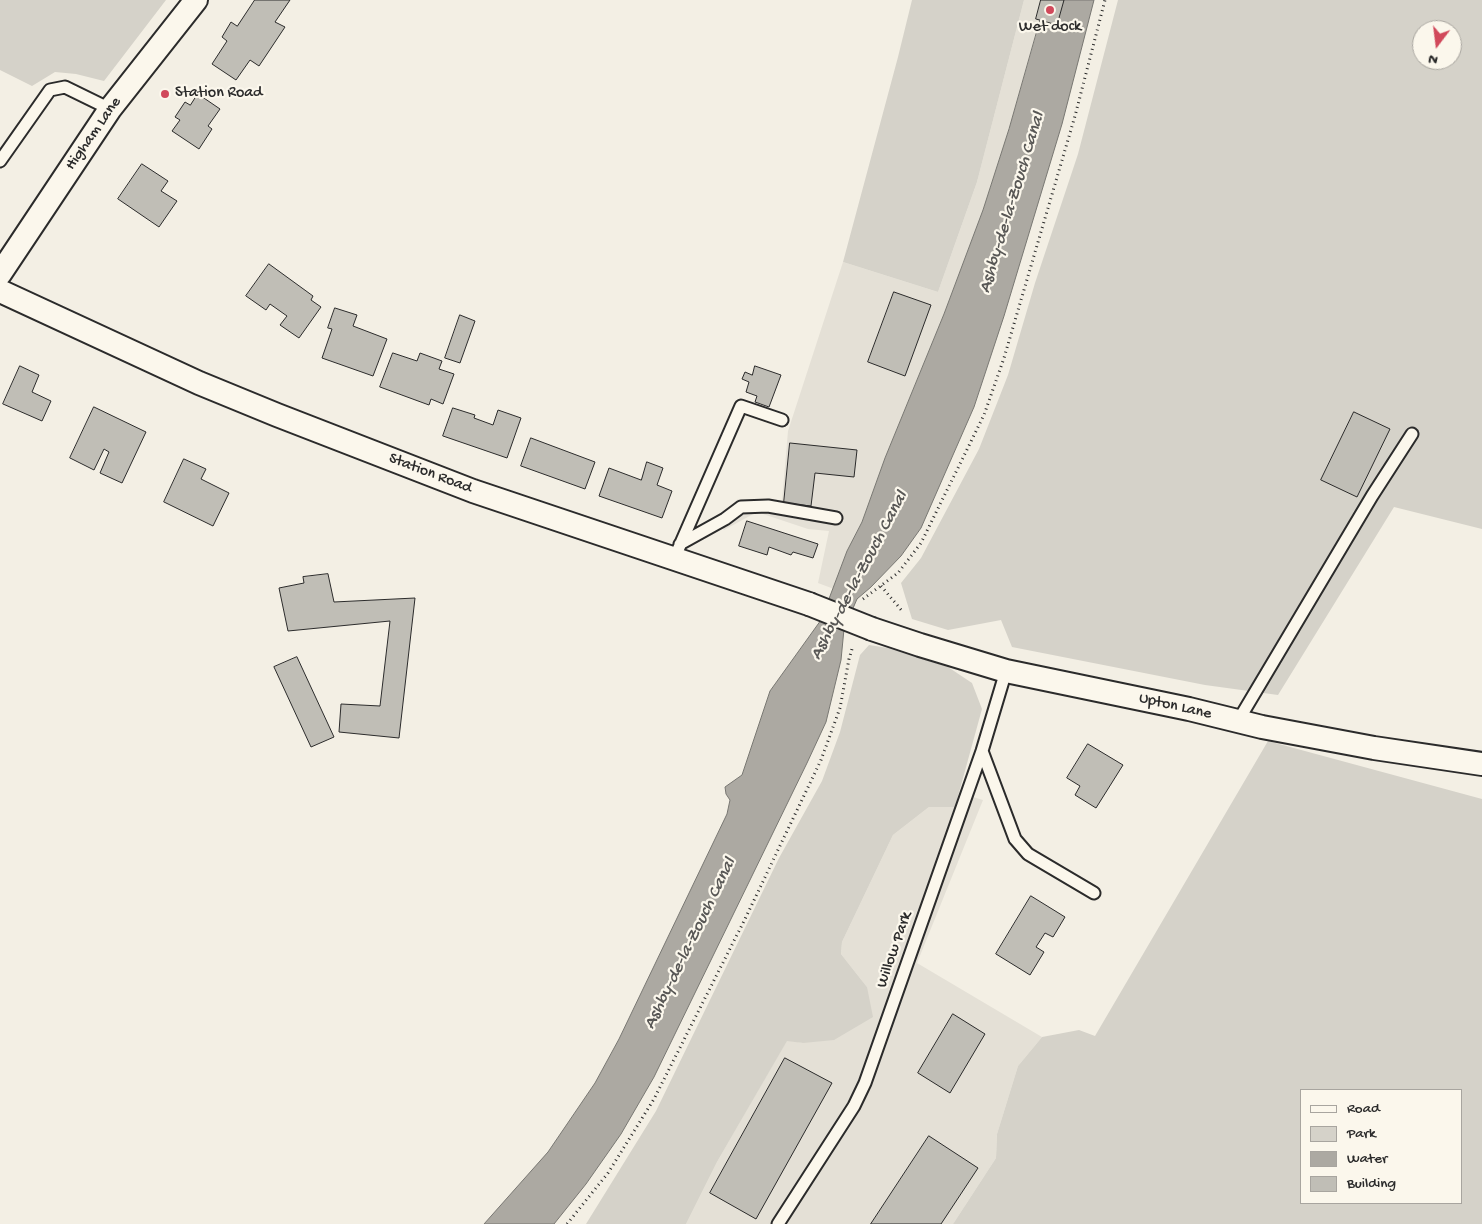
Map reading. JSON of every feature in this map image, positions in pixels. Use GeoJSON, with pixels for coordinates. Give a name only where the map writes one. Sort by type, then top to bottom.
{"type":"FeatureCollection","features":[{"type":"Feature","properties":{"kind":"street","name":"Higham Lane"},"geometry":{"type":"LineString","coordinates":[[0,274],[110,109],[196,0]]}},
{"type":"Feature","properties":{"kind":"street","name":"Station Road"},"geometry":{"type":"LineString","coordinates":[[0,291],[198,383],[277,416],[473,490],[677,551],[872,629]]}},
{"type":"Feature","properties":{"kind":"street","name":"Upton Lane"},"geometry":{"type":"LineString","coordinates":[[872,629],[1006,670],[1189,709],[1262,727],[1374,748],[1482,764]]}},
{"type":"Feature","properties":{"kind":"lane"},"geometry":{"type":"LineString","coordinates":[[0,162],[50,90],[64,87],[110,109]]}},
{"type":"Feature","properties":{"kind":"lane"},"geometry":{"type":"LineString","coordinates":[[677,551],[741,406],[782,420]]}},
{"type":"Feature","properties":{"kind":"lane"},"geometry":{"type":"LineString","coordinates":[[1238,721],[1372,496],[1412,434]]}},
{"type":"Feature","properties":{"kind":"lane"},"geometry":{"type":"LineString","coordinates":[[677,551],[741,507],[768,506],[836,518]]}},
{"type":"Feature","properties":{"kind":"lane","name":"Willow Park"},"geometry":{"type":"LineString","coordinates":[[781,1223],[854,1106],[865,1083],[982,751],[1006,670]]}},
{"type":"Feature","properties":{"kind":"lane"},"geometry":{"type":"LineString","coordinates":[[982,751],[1015,839],[1028,854],[1094,893]]}},
{"type":"Feature","properties":{"kind":"path"},"geometry":{"type":"LineString","coordinates":[[860,601],[898,573],[921,544],[984,415],[1004,358],[1075,116],[1105,0]]}},
{"type":"Feature","properties":{"kind":"path"},"geometry":{"type":"LineString","coordinates":[[567,1224],[608,1173],[654,1099],[745,918],[821,760],[840,708],[848,658],[854,643]]}},
{"type":"Feature","properties":{"kind":"shaded area"},"geometry":{"type":"Polygon","coordinates":[[[1024,0],[1046,0],[1009,129],[983,210],[944,314],[885,458],[862,522],[847,551],[834,589],[818,583],[829,531],[808,529],[757,512],[724,530],[717,520],[738,499],[782,501],[788,431],[843,262],[938,292],[977,182],[1024,0]]]}},
{"type":"Feature","properties":{"kind":"shaded area"},"geometry":{"type":"Polygon","coordinates":[[[959,793],[983,800],[917,963],[1042,1037],[1018,1066],[997,1134],[996,1158],[953,1224],[686,1224],[717,1162],[787,1040],[803,1043],[867,987],[841,954],[842,942],[893,835],[929,807],[955,806],[959,793]]]}},
{"type":"Feature","properties":{"kind":"green space"},"geometry":{"type":"Polygon","coordinates":[[[0,0],[166,0],[104,81],[76,74],[55,72],[32,86],[0,70],[0,0]]]}},
{"type":"Feature","properties":{"kind":"green space"},"geometry":{"type":"Polygon","coordinates":[[[912,0],[1024,0],[977,182],[938,292],[843,262],[912,0]]]}},
{"type":"Feature","properties":{"kind":"green space"},"geometry":{"type":"Polygon","coordinates":[[[1118,0],[1482,0],[1482,529],[1394,507],[1278,695],[1205,685],[1012,647],[1001,620],[948,630],[912,619],[901,583],[921,558],[979,449],[1008,375],[1035,283],[1078,154],[1118,0]]]}},
{"type":"Feature","properties":{"kind":"green space"},"geometry":{"type":"Polygon","coordinates":[[[869,645],[888,648],[948,667],[972,683],[982,709],[955,807],[929,807],[893,835],[842,942],[841,954],[867,987],[873,1017],[834,1040],[803,1043],[787,1041],[717,1162],[686,1224],[586,1224],[656,1111],[779,858],[822,781],[840,732],[860,655],[869,645]]]}},
{"type":"Feature","properties":{"kind":"green space"},"geometry":{"type":"Polygon","coordinates":[[[1268,741],[1482,799],[1482,1224],[953,1224],[996,1158],[997,1134],[1018,1066],[1042,1037],[1079,1030],[1095,1036],[1268,741]]]}},
{"type":"Feature","properties":{"kind":"water","name":"Ashby-de-la-Zouch Canal"},"geometry":{"type":"Polygon","coordinates":[[[1046,0],[1094,0],[1062,124],[1004,316],[974,407],[921,528],[901,556],[857,599],[844,629],[841,660],[826,722],[654,1077],[621,1134],[586,1184],[554,1224],[484,1224],[548,1152],[595,1083],[619,1039],[727,814],[730,800],[726,794],[725,787],[742,775],[770,691],[821,620],[847,551],[862,522],[885,458],[944,314],[983,210],[1009,129],[1046,0]]]}},
{"type":"Feature","properties":{"kind":"building"},"geometry":{"type":"Polygon","coordinates":[[[255,0],[290,0],[275,22],[285,27],[259,66],[250,60],[236,80],[212,64],[227,41],[222,37],[231,22],[237,26],[255,0]]]}},
{"type":"Feature","properties":{"kind":"building","name":"Wet dock"},"geometry":{"type":"Polygon","coordinates":[[[1041,0],[1064,0],[1057,25],[1036,19],[1041,0]]]}},
{"type":"Feature","properties":{"kind":"building"},"geometry":{"type":"Polygon","coordinates":[[[198,94],[220,109],[208,126],[212,129],[199,149],[172,131],[180,120],[175,117],[185,102],[190,105],[198,94]]]}},
{"type":"Feature","properties":{"kind":"building"},"geometry":{"type":"Polygon","coordinates":[[[142,164],[168,181],[161,191],[177,201],[159,227],[118,199],[142,164]]]}},
{"type":"Feature","properties":{"kind":"building"},"geometry":{"type":"Polygon","coordinates":[[[269,264],[313,296],[311,300],[321,307],[299,338],[280,325],[287,316],[270,304],[266,310],[246,296],[269,264]]]}},
{"type":"Feature","properties":{"kind":"building"},"geometry":{"type":"Polygon","coordinates":[[[894,292],[931,305],[905,376],[868,362],[894,292]]]}},
{"type":"Feature","properties":{"kind":"building"},"geometry":{"type":"Polygon","coordinates":[[[335,308],[357,315],[353,326],[387,339],[373,376],[322,358],[332,329],[328,328],[335,308]]]}},
{"type":"Feature","properties":{"kind":"building"},"geometry":{"type":"Polygon","coordinates":[[[460,315],[475,321],[460,363],[445,358],[460,315]]]}},
{"type":"Feature","properties":{"kind":"building"},"geometry":{"type":"Polygon","coordinates":[[[393,353],[417,361],[420,353],[442,361],[439,369],[454,374],[443,404],[431,399],[429,405],[380,387],[393,353]]]}},
{"type":"Feature","properties":{"kind":"building"},"geometry":{"type":"Polygon","coordinates":[[[20,366],[39,375],[32,392],[51,401],[42,421],[3,404],[20,366]]]}},
{"type":"Feature","properties":{"kind":"building"},"geometry":{"type":"Polygon","coordinates":[[[755,366],[781,375],[769,407],[755,402],[757,396],[746,392],[749,382],[742,379],[745,372],[752,375],[755,366]]]}},
{"type":"Feature","properties":{"kind":"building"},"geometry":{"type":"Polygon","coordinates":[[[94,407],[146,432],[122,483],[100,473],[109,452],[104,449],[94,470],[70,458],[94,407]]]}},
{"type":"Feature","properties":{"kind":"building"},"geometry":{"type":"Polygon","coordinates":[[[453,408],[475,415],[474,418],[493,425],[498,410],[521,418],[507,458],[443,436],[453,408]]]}},
{"type":"Feature","properties":{"kind":"building"},"geometry":{"type":"Polygon","coordinates":[[[1354,412],[1390,429],[1357,497],[1321,480],[1354,412]]]}},
{"type":"Feature","properties":{"kind":"building"},"geometry":{"type":"Polygon","coordinates":[[[531,438],[595,462],[585,489],[521,466],[531,438]]]}},
{"type":"Feature","properties":{"kind":"building"},"geometry":{"type":"Polygon","coordinates":[[[790,443],[857,450],[854,477],[815,473],[811,506],[784,503],[790,443]]]}},
{"type":"Feature","properties":{"kind":"building"},"geometry":{"type":"Polygon","coordinates":[[[184,459],[206,469],[201,479],[229,493],[213,526],[164,502],[184,459]]]}},
{"type":"Feature","properties":{"kind":"building"},"geometry":{"type":"Polygon","coordinates":[[[647,462],[663,468],[657,485],[672,491],[662,518],[599,496],[609,468],[641,480],[647,462]]]}},
{"type":"Feature","properties":{"kind":"building"},"geometry":{"type":"Polygon","coordinates":[[[747,521],[818,544],[813,558],[793,552],[791,555],[769,547],[767,555],[739,546],[747,521]]]}},
{"type":"Feature","properties":{"kind":"building"},"geometry":{"type":"Polygon","coordinates":[[[328,574],[334,602],[415,598],[399,738],[339,732],[341,704],[380,706],[390,621],[288,631],[279,588],[304,583],[303,577],[328,574]]]}},
{"type":"Feature","properties":{"kind":"building"},"geometry":{"type":"Polygon","coordinates":[[[297,657],[334,737],[311,747],[274,667],[297,657]]]}},
{"type":"Feature","properties":{"kind":"building"},"geometry":{"type":"Polygon","coordinates":[[[1088,744],[1123,765],[1096,808],[1075,795],[1080,786],[1067,778],[1088,744]]]}},
{"type":"Feature","properties":{"kind":"building"},"geometry":{"type":"Polygon","coordinates":[[[1031,896],[1065,917],[1053,937],[1045,933],[1036,947],[1044,952],[1030,975],[996,954],[1031,896]]]}},
{"type":"Feature","properties":{"kind":"building"},"geometry":{"type":"Polygon","coordinates":[[[953,1014],[985,1034],[950,1093],[918,1073],[953,1014]]]}},
{"type":"Feature","properties":{"kind":"building"},"geometry":{"type":"Polygon","coordinates":[[[785,1058],[832,1083],[756,1219],[710,1193],[785,1058]]]}},
{"type":"Feature","properties":{"kind":"building"},"geometry":{"type":"Polygon","coordinates":[[[929,1136],[978,1168],[941,1224],[871,1224],[929,1136]]]}},
{"type":"Feature","properties":{"kind":"place","name":"Wet dock"},"geometry":{"type":"Point","coordinates":[1050,10]}},
{"type":"Feature","properties":{"kind":"place","name":"Station Road"},"geometry":{"type":"Point","coordinates":[165,94]}}]}
